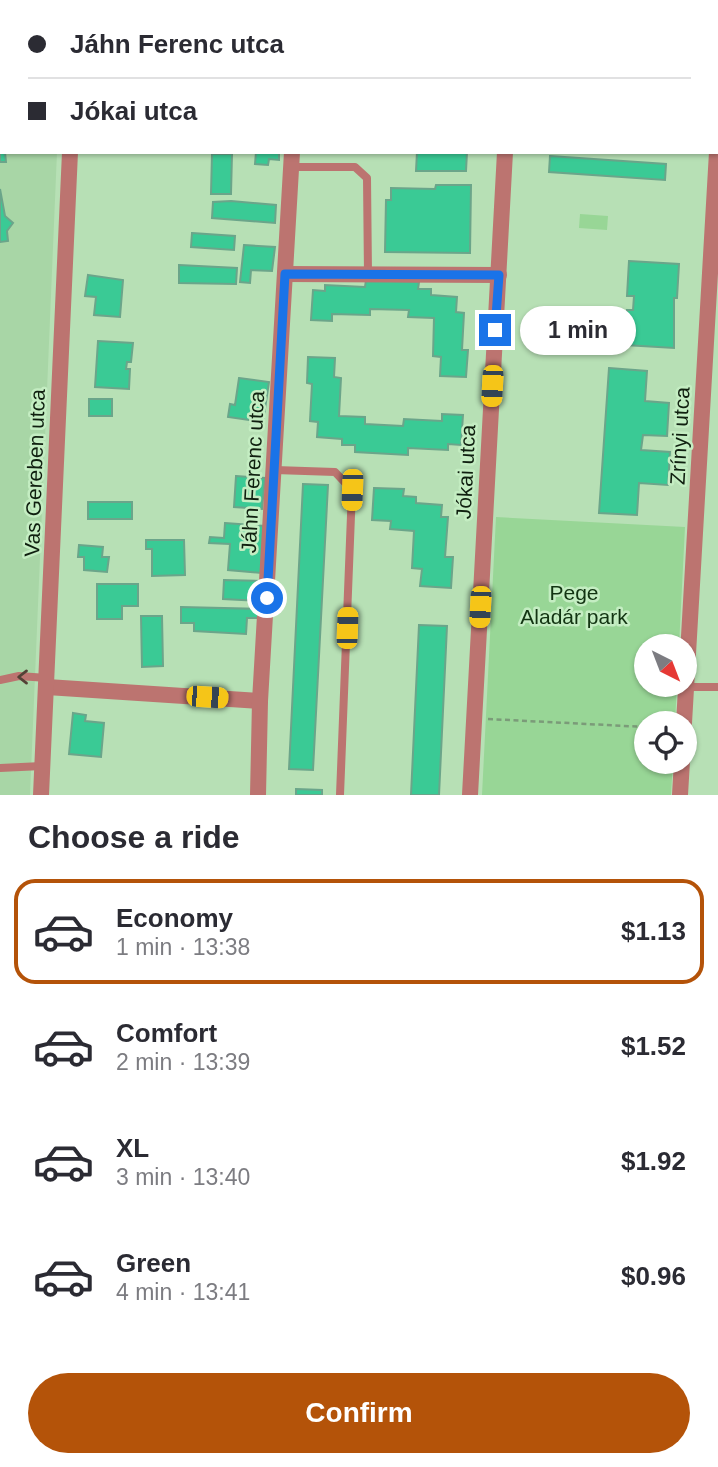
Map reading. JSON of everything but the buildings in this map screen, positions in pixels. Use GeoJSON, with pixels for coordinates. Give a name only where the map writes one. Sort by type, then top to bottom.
{"type":"FeatureCollection","features":[{"type":"Feature","properties":{"kind":"street","name":"Vas Gereben utca"},"geometry":{"type":"LineString","coordinates":[[41,795],[70,154]]}},
{"type":"Feature","properties":{"kind":"street","name":"Jókai utca"},"geometry":{"type":"LineString","coordinates":[[470,795],[505,154]]}},
{"type":"Feature","properties":{"kind":"street","name":"Zrínyi utca"},"geometry":{"type":"LineString","coordinates":[[690,634],[717,154]]}},
{"type":"Feature","properties":{"kind":"street","name":"Jáhn Ferenc utca"},"geometry":{"type":"LineString","coordinates":[[258,795],[260,701],[292,159]]}},
{"type":"Feature","properties":{"kind":"street"},"geometry":{"type":"LineString","coordinates":[[285,274],[499,275]]}},
{"type":"Feature","properties":{"kind":"street"},"geometry":{"type":"LineString","coordinates":[[47,682],[260,701]]}},
{"type":"Feature","properties":{"kind":"street"},"geometry":{"type":"LineString","coordinates":[[680,795],[681,774]]}},
{"type":"Feature","properties":{"kind":"lane"},"geometry":{"type":"LineString","coordinates":[[292,159],[355,167],[363,171],[367,178],[368,274]]}},
{"type":"Feature","properties":{"kind":"lane"},"geometry":{"type":"LineString","coordinates":[[275,470],[335,472],[352,490],[340,795]]}},
{"type":"Feature","properties":{"kind":"lane"},"geometry":{"type":"LineString","coordinates":[[0,680],[19,676],[47,682]]}},
{"type":"Feature","properties":{"kind":"lane"},"geometry":{"type":"LineString","coordinates":[[697,687],[718,687]]}},
{"type":"Feature","properties":{"kind":"lane"},"geometry":{"type":"LineString","coordinates":[[0,768],[43,766]]}},
{"type":"Feature","properties":{"kind":"path"},"geometry":{"type":"LineString","coordinates":[[473,718],[634,726]]}},
{"type":"Feature","properties":{"kind":"shaded area"},"geometry":{"type":"Polygon","coordinates":[[[0,154],[57,154],[30,795],[0,795],[0,154]]]}},
{"type":"Feature","properties":{"kind":"green space"},"geometry":{"type":"Polygon","coordinates":[[[580,214],[608,216],[607,230],[579,228],[580,214]]]}},
{"type":"Feature","properties":{"kind":"green space","name":"Pege Aladár park"},"geometry":{"type":"Polygon","coordinates":[[[496,517],[685,527],[680,634],[634,634],[634,697],[676,697],[676,711],[634,711],[634,774],[672,774],[671,795],[482,795],[496,517]]]}},
{"type":"Feature","properties":{"kind":"route"},"geometry":{"type":"LineString","coordinates":[[267,598],[285,274],[499,275],[495,330]]}}]}
